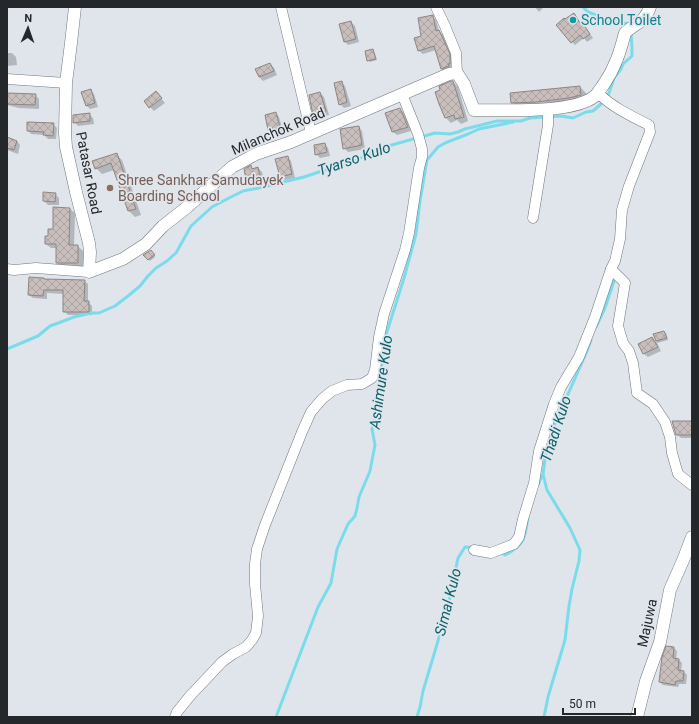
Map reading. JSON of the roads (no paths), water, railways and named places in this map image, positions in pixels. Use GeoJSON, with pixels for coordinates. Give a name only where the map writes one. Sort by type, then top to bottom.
{"type":"FeatureCollection","features":[{"type":"Feature","properties":{"kind":"street","name":"Patasar Road"},"geometry":{"type":"LineString","coordinates":[[75,7],[72,43],[66,83],[66,147],[89,243],[89,272]]}},
{"type":"Feature","properties":{"kind":"street"},"geometry":{"type":"LineString","coordinates":[[281,7],[311,133]]}},
{"type":"Feature","properties":{"kind":"street"},"geometry":{"type":"LineString","coordinates":[[436,7],[456,53],[457,73],[464,84],[474,110],[512,111],[548,109],[577,105],[600,94],[606,80],[617,62],[624,33],[644,19],[650,7]]}},
{"type":"Feature","properties":{"kind":"street","name":"Milanchok Road"},"geometry":{"type":"LineString","coordinates":[[89,272],[123,259],[146,244],[163,226],[186,208],[232,167],[256,154],[291,142],[449,74],[457,73]]}},
{"type":"Feature","properties":{"kind":"street"},"geometry":{"type":"LineString","coordinates":[[7,79],[66,83]]}},
{"type":"Feature","properties":{"kind":"street"},"geometry":{"type":"LineString","coordinates":[[175,717],[177,712],[190,696],[222,662],[246,647],[256,633],[258,616],[255,564],[257,549],[265,525],[311,412],[322,399],[332,391],[346,385],[362,384],[372,378],[375,370],[384,314],[409,233],[422,157],[422,149],[418,134],[402,94]]}},
{"type":"Feature","properties":{"kind":"street"},"geometry":{"type":"LineString","coordinates":[[474,550],[491,553],[514,544],[519,537],[534,483],[539,451],[554,404],[561,387],[579,357],[615,261],[620,239],[622,210],[650,132],[649,125],[627,114],[600,94]]}},
{"type":"Feature","properties":{"kind":"street"},"geometry":{"type":"LineString","coordinates":[[533,218],[548,125],[548,109]]}},
{"type":"Feature","properties":{"kind":"street"},"geometry":{"type":"LineString","coordinates":[[7,269],[14,270],[36,268],[89,272]]}},
{"type":"Feature","properties":{"kind":"street"},"geometry":{"type":"LineString","coordinates":[[612,270],[624,284],[618,326],[623,343],[629,351],[633,362],[637,393],[653,404],[665,422],[670,437],[672,453],[678,474],[692,485]]}},
{"type":"Feature","properties":{"kind":"street","name":"Majuwa"},"geometry":{"type":"LineString","coordinates":[[637,717],[646,681],[660,642],[670,590],[692,537]]}},
{"type":"Feature","properties":{"kind":"waterway"},"geometry":{"type":"LineString","coordinates":[[583,7],[588,12],[611,21],[629,24]]}},
{"type":"Feature","properties":{"kind":"waterway","name":"Tyarso Kulo"},"geometry":{"type":"LineString","coordinates":[[7,349],[38,336],[50,326],[74,317],[91,313],[99,313],[115,306],[140,286],[156,268],[176,253],[191,226],[212,207],[243,191],[304,177],[347,164],[388,146],[435,133],[450,134],[497,121],[521,121],[530,118],[561,116],[573,118],[586,112],[593,111],[608,96],[614,78],[623,64],[632,56],[631,33]]}},
{"type":"Feature","properties":{"kind":"waterway","name":"Ashimure Kulo"},"geometry":{"type":"LineString","coordinates":[[276,717],[318,607],[331,583],[337,549],[348,524],[355,516],[359,497],[370,471],[375,445],[372,429],[378,410],[380,377],[386,335],[416,234],[427,160],[438,147],[445,143],[479,129],[513,122]]}},
{"type":"Feature","properties":{"kind":"waterway","name":"Thadi Kulo"},"geometry":{"type":"LineString","coordinates":[[596,327],[605,308],[614,281]]}},
{"type":"Feature","properties":{"kind":"waterway","name":"Thadi Kulo"},"geometry":{"type":"LineString","coordinates":[[544,717],[548,697],[565,640],[569,606],[580,550],[570,528],[547,490],[543,474],[546,452],[554,426],[591,340]]}},
{"type":"Feature","properties":{"kind":"waterway","name":"Thadi Kulo"},"geometry":{"type":"LineString","coordinates":[[538,485],[543,474]]}},
{"type":"Feature","properties":{"kind":"waterway","name":"Simal Kulo"},"geometry":{"type":"LineString","coordinates":[[500,552],[505,555],[517,548],[525,535],[528,517]]}},
{"type":"Feature","properties":{"kind":"waterway","name":"Simal Kulo"},"geometry":{"type":"LineString","coordinates":[[417,717],[442,623],[447,611],[458,558],[465,547],[474,548]]}},
{"type":"Feature","properties":{"kind":"place","name":"School Toilet"},"geometry":{"type":"Point","coordinates":[573,20]}},
{"type":"Feature","properties":{"kind":"place","name":"Shree Sankhar Samudayek Boarding School"},"geometry":{"type":"Point","coordinates":[110,188]}}]}
